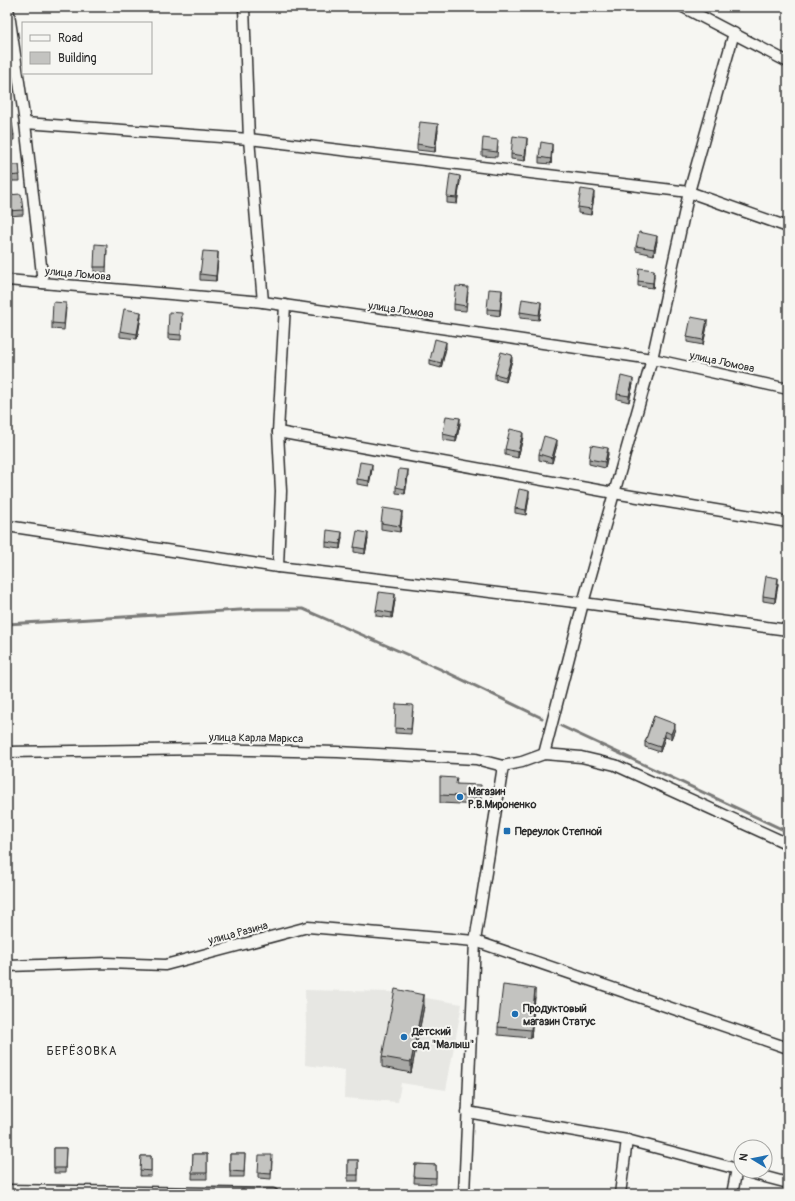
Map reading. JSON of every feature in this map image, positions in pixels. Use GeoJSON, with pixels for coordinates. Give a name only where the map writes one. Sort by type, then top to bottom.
{"type":"FeatureCollection","features":[{"type":"Feature","properties":{"kind":"street"},"geometry":{"type":"LineString","coordinates":[[8,7],[25,123],[43,283]]}},
{"type":"Feature","properties":{"kind":"street"},"geometry":{"type":"LineString","coordinates":[[244,7],[249,139],[263,302]]}},
{"type":"Feature","properties":{"kind":"street"},"geometry":{"type":"LineString","coordinates":[[683,7],[788,62]]}},
{"type":"Feature","properties":{"kind":"street"},"geometry":{"type":"LineString","coordinates":[[544,754],[583,603],[652,359],[689,192],[734,33]]}},
{"type":"Feature","properties":{"kind":"street"},"geometry":{"type":"LineString","coordinates":[[25,123],[249,139],[689,192],[788,227]]}},
{"type":"Feature","properties":{"kind":"street","name":"улица Ломова"},"geometry":{"type":"LineString","coordinates":[[7,280],[285,305],[652,359],[788,389]]}},
{"type":"Feature","properties":{"kind":"street"},"geometry":{"type":"LineString","coordinates":[[278,567],[281,491],[278,432],[285,305]]}},
{"type":"Feature","properties":{"kind":"street"},"geometry":{"type":"LineString","coordinates":[[278,432],[614,493],[788,522]]}},
{"type":"Feature","properties":{"kind":"street"},"geometry":{"type":"LineString","coordinates":[[7,526],[278,567],[583,603],[788,630]]}},
{"type":"Feature","properties":{"kind":"street","name":"улица Карла Маркса"},"geometry":{"type":"LineString","coordinates":[[7,752],[205,749],[338,752],[476,759],[503,766]]}},
{"type":"Feature","properties":{"kind":"street"},"geometry":{"type":"LineString","coordinates":[[464,1194],[474,941],[503,766],[522,762],[544,754],[581,757],[615,764],[788,844]]}},
{"type":"Feature","properties":{"kind":"street","name":"улица Разина"},"geometry":{"type":"LineString","coordinates":[[7,966],[106,963],[165,965],[308,927],[474,941],[788,1048]]}},
{"type":"Feature","properties":{"kind":"street"},"geometry":{"type":"LineString","coordinates":[[468,1112],[628,1140],[733,1168]]}},
{"type":"Feature","properties":{"kind":"street"},"geometry":{"type":"LineString","coordinates":[[620,1194],[628,1140]]}},
{"type":"Feature","properties":{"kind":"street"},"geometry":{"type":"LineString","coordinates":[[732,1194],[737,1179]]}},
{"type":"Feature","properties":{"kind":"street"},"geometry":{"type":"LineString","coordinates":[[773,1179],[788,1183]]}},
{"type":"Feature","properties":{"kind":"street"},"geometry":{"type":"LineString","coordinates":[[7,1190],[273,1194]]}},
{"type":"Feature","properties":{"kind":"shaded area"},"geometry":{"type":"Polygon","coordinates":[[[305,990],[390,992],[462,1004],[446,1090],[401,1083],[398,1102],[344,1098],[345,1070],[305,1065],[305,990]]]}},
{"type":"Feature","properties":{"kind":"building"},"geometry":{"type":"Polygon","coordinates":[[[7,94],[10,94],[11,101],[7,102],[7,94]]]}},
{"type":"Feature","properties":{"kind":"building"},"geometry":{"type":"Polygon","coordinates":[[[420,122],[438,124],[435,147],[417,144],[420,122]]]}},
{"type":"Feature","properties":{"kind":"building"},"geometry":{"type":"Polygon","coordinates":[[[7,123],[12,123],[14,135],[8,135],[9,140],[7,140],[7,123]]]}},
{"type":"Feature","properties":{"kind":"building"},"geometry":{"type":"Polygon","coordinates":[[[513,136],[527,138],[525,156],[511,154],[513,136]]]}},
{"type":"Feature","properties":{"kind":"building"},"geometry":{"type":"Polygon","coordinates":[[[483,138],[498,140],[497,152],[482,150],[483,138]]]}},
{"type":"Feature","properties":{"kind":"building"},"geometry":{"type":"Polygon","coordinates":[[[541,142],[552,144],[551,159],[539,157],[541,142]]]}},
{"type":"Feature","properties":{"kind":"building"},"geometry":{"type":"Polygon","coordinates":[[[7,165],[19,165],[20,175],[7,176],[7,165]]]}},
{"type":"Feature","properties":{"kind":"building"},"geometry":{"type":"Polygon","coordinates":[[[450,174],[460,176],[457,198],[447,197],[450,174]]]}},
{"type":"Feature","properties":{"kind":"building"},"geometry":{"type":"Polygon","coordinates":[[[581,189],[594,191],[591,209],[578,207],[581,189]]]}},
{"type":"Feature","properties":{"kind":"building"},"geometry":{"type":"Polygon","coordinates":[[[21,194],[23,210],[7,211],[7,195],[21,194]]]}},
{"type":"Feature","properties":{"kind":"building"},"geometry":{"type":"Polygon","coordinates":[[[639,232],[657,236],[654,249],[636,246],[639,232]]]}},
{"type":"Feature","properties":{"kind":"building"},"geometry":{"type":"Polygon","coordinates":[[[95,244],[107,245],[106,267],[94,267],[95,244]]]}},
{"type":"Feature","properties":{"kind":"building"},"geometry":{"type":"Polygon","coordinates":[[[203,251],[218,252],[216,276],[200,274],[203,251]]]}},
{"type":"Feature","properties":{"kind":"building"},"geometry":{"type":"Polygon","coordinates":[[[639,268],[654,270],[653,283],[638,281],[639,268]]]}},
{"type":"Feature","properties":{"kind":"building"},"geometry":{"type":"Polygon","coordinates":[[[456,286],[468,287],[466,306],[454,304],[456,286]]]}},
{"type":"Feature","properties":{"kind":"building"},"geometry":{"type":"Polygon","coordinates":[[[489,289],[502,290],[500,310],[487,309],[489,289]]]}},
{"type":"Feature","properties":{"kind":"building"},"geometry":{"type":"Polygon","coordinates":[[[522,299],[541,302],[539,315],[520,312],[522,299]]]}},
{"type":"Feature","properties":{"kind":"building"},"geometry":{"type":"Polygon","coordinates":[[[53,302],[66,303],[64,324],[52,323],[53,302]]]}},
{"type":"Feature","properties":{"kind":"building"},"geometry":{"type":"Polygon","coordinates":[[[124,309],[141,312],[137,334],[120,331],[124,309]]]}},
{"type":"Feature","properties":{"kind":"building"},"geometry":{"type":"Polygon","coordinates":[[[169,312],[182,313],[181,335],[168,334],[169,312]]]}},
{"type":"Feature","properties":{"kind":"building"},"geometry":{"type":"Polygon","coordinates":[[[691,317],[707,320],[703,340],[687,337],[691,317]]]}},
{"type":"Feature","properties":{"kind":"building"},"geometry":{"type":"Polygon","coordinates":[[[435,339],[446,342],[441,363],[430,360],[435,339]]]}},
{"type":"Feature","properties":{"kind":"building"},"geometry":{"type":"Polygon","coordinates":[[[501,352],[512,355],[506,377],[495,374],[501,352]]]}},
{"type":"Feature","properties":{"kind":"building"},"geometry":{"type":"Polygon","coordinates":[[[621,376],[633,379],[629,396],[617,394],[621,376]]]}},
{"type":"Feature","properties":{"kind":"building"},"geometry":{"type":"Polygon","coordinates":[[[446,416],[460,418],[456,437],[443,434],[446,416]]]}},
{"type":"Feature","properties":{"kind":"building"},"geometry":{"type":"Polygon","coordinates":[[[510,429],[523,432],[518,452],[505,449],[510,429]]]}},
{"type":"Feature","properties":{"kind":"building"},"geometry":{"type":"Polygon","coordinates":[[[544,436],[557,440],[552,458],[539,454],[544,436]]]}},
{"type":"Feature","properties":{"kind":"building"},"geometry":{"type":"Polygon","coordinates":[[[591,445],[608,448],[605,462],[589,459],[591,445]]]}},
{"type":"Feature","properties":{"kind":"building"},"geometry":{"type":"Polygon","coordinates":[[[360,462],[372,464],[369,481],[357,479],[360,462]]]}},
{"type":"Feature","properties":{"kind":"building"},"geometry":{"type":"Polygon","coordinates":[[[399,469],[408,470],[405,489],[396,487],[399,469]]]}},
{"type":"Feature","properties":{"kind":"building"},"geometry":{"type":"Polygon","coordinates":[[[519,489],[529,491],[526,510],[515,508],[519,489]]]}},
{"type":"Feature","properties":{"kind":"building"},"geometry":{"type":"Polygon","coordinates":[[[383,508],[402,511],[400,526],[381,523],[383,508]]]}},
{"type":"Feature","properties":{"kind":"building"},"geometry":{"type":"Polygon","coordinates":[[[327,530],[342,532],[340,544],[326,542],[327,530]]]}},
{"type":"Feature","properties":{"kind":"building"},"geometry":{"type":"Polygon","coordinates":[[[357,531],[368,533],[365,549],[354,547],[357,531]]]}},
{"type":"Feature","properties":{"kind":"building"},"geometry":{"type":"Polygon","coordinates":[[[766,576],[778,578],[775,598],[763,596],[766,576]]]}},
{"type":"Feature","properties":{"kind":"building"},"geometry":{"type":"Polygon","coordinates":[[[379,592],[395,594],[392,613],[376,610],[379,592]]]}},
{"type":"Feature","properties":{"kind":"building"},"geometry":{"type":"Polygon","coordinates":[[[396,704],[413,705],[411,729],[395,728],[396,704]]]}},
{"type":"Feature","properties":{"kind":"building"},"geometry":{"type":"Polygon","coordinates":[[[654,716],[675,724],[671,734],[665,731],[660,747],[645,742],[654,716]]]}},
{"type":"Feature","properties":{"kind":"building"},"geometry":{"type":"Polygon","coordinates":[[[440,777],[457,778],[456,784],[481,785],[481,797],[440,795],[440,777]]]}},
{"type":"Feature","properties":{"kind":"building"},"geometry":{"type":"Polygon","coordinates":[[[503,985],[535,989],[531,1030],[498,1027],[503,985]]]}},
{"type":"Feature","properties":{"kind":"building"},"geometry":{"type":"Polygon","coordinates":[[[395,989],[424,995],[411,1062],[382,1057],[395,989]]]}},
{"type":"Feature","properties":{"kind":"building"},"geometry":{"type":"Polygon","coordinates":[[[54,1148],[66,1148],[65,1168],[54,1168],[54,1148]]]}},
{"type":"Feature","properties":{"kind":"building"},"geometry":{"type":"Polygon","coordinates":[[[193,1154],[207,1154],[207,1173],[192,1173],[193,1154]]]}},
{"type":"Feature","properties":{"kind":"building"},"geometry":{"type":"Polygon","coordinates":[[[230,1154],[245,1154],[244,1172],[230,1171],[230,1154]]]}},
{"type":"Feature","properties":{"kind":"building"},"geometry":{"type":"Polygon","coordinates":[[[259,1155],[272,1155],[271,1174],[258,1173],[259,1155]]]}},
{"type":"Feature","properties":{"kind":"building"},"geometry":{"type":"Polygon","coordinates":[[[141,1156],[151,1156],[151,1171],[140,1170],[141,1156]]]}},
{"type":"Feature","properties":{"kind":"building"},"geometry":{"type":"Polygon","coordinates":[[[348,1160],[358,1160],[358,1175],[348,1175],[348,1160]]]}},
{"type":"Feature","properties":{"kind":"building"},"geometry":{"type":"Polygon","coordinates":[[[415,1164],[436,1165],[436,1178],[414,1177],[415,1164]]]}},
{"type":"Feature","properties":{"kind":"waterway"},"geometry":{"type":"LineString","coordinates":[[7,624],[257,609],[303,609],[440,669],[542,718]]}},
{"type":"Feature","properties":{"kind":"waterway"},"geometry":{"type":"LineString","coordinates":[[561,726],[788,832]]}},
{"type":"Feature","properties":{"kind":"place","name":"Магазин Р.В.Мироненко"},"geometry":{"type":"Point","coordinates":[460,797]}},
{"type":"Feature","properties":{"kind":"place","name":"Переулок Степной"},"geometry":{"type":"Point","coordinates":[507,831]}},
{"type":"Feature","properties":{"kind":"place","name":"Продуктовый магазин Статус"},"geometry":{"type":"Point","coordinates":[515,1014]}},
{"type":"Feature","properties":{"kind":"place","name":"Детский сад \"Малыш\""},"geometry":{"type":"Point","coordinates":[404,1037]}},
{"type":"Feature","properties":{"kind":"district","name":"БЕРЁЗОВКА"},"geometry":{"type":"Point","coordinates":[82,1051]}}]}
